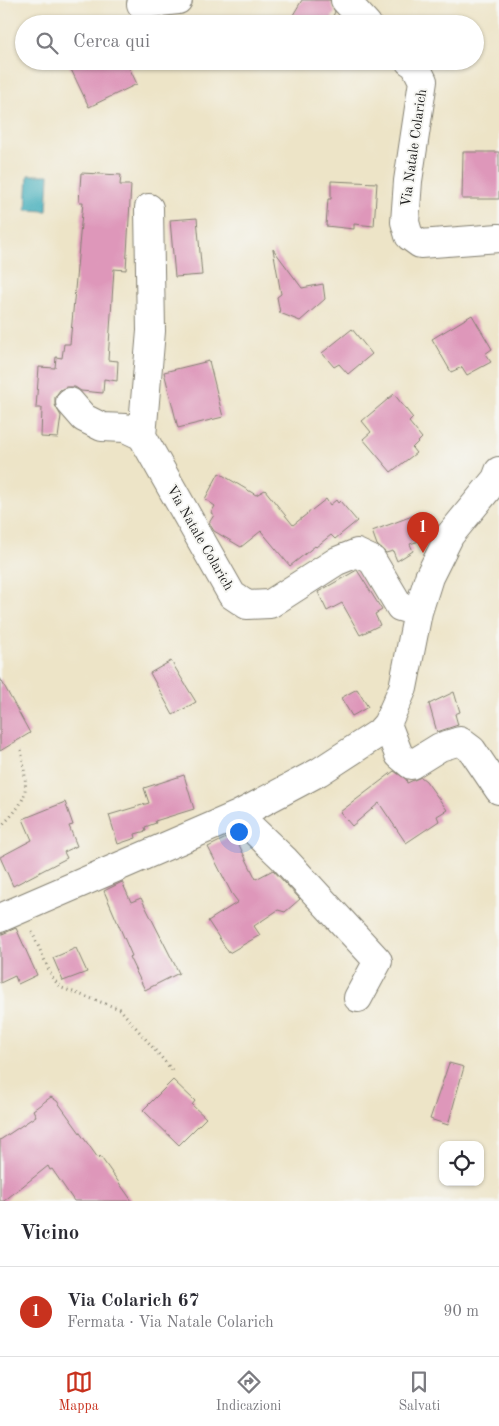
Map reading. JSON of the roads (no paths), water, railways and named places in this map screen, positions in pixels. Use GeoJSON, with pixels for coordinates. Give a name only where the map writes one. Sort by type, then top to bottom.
{"type":"FeatureCollection","features":[{"type":"Feature","properties":{"kind":"street"},"geometry":{"type":"LineString","coordinates":[[140,4],[178,0]]}},
{"type":"Feature","properties":{"kind":"street"},"geometry":{"type":"LineString","coordinates":[[344,0],[358,15]]}},
{"type":"Feature","properties":{"kind":"street","name":"Via Natale Colarich"},"geometry":{"type":"LineString","coordinates":[[418,70],[423,81],[408,181],[405,222],[409,236],[420,244],[499,238]]}},
{"type":"Feature","properties":{"kind":"street"},"geometry":{"type":"LineString","coordinates":[[70,402],[84,418],[102,427],[125,428],[142,436],[151,331],[150,208]]}},
{"type":"Feature","properties":{"kind":"street","name":"Via Natale Colarich"},"geometry":{"type":"LineString","coordinates":[[142,436],[232,595],[246,605],[270,604],[337,561],[357,552],[372,560],[400,607],[418,612]]}},
{"type":"Feature","properties":{"kind":"street"},"geometry":{"type":"LineString","coordinates":[[12,913],[238,815],[342,758],[387,724],[403,688],[418,612],[429,577],[450,535],[498,476]]}},
{"type":"Feature","properties":{"kind":"street"},"geometry":{"type":"LineString","coordinates":[[387,724],[399,755],[411,765],[440,746],[460,741],[472,750],[499,790]]}},
{"type":"Feature","properties":{"kind":"street"},"geometry":{"type":"LineString","coordinates":[[238,815],[284,859],[378,961],[358,998]]}},
{"type":"Feature","properties":{"kind":"water"},"geometry":{"type":"Polygon","coordinates":[[[28,175],[49,175],[47,211],[26,210],[28,175]]]}},
{"type":"Feature","properties":{"kind":"place","name":"Via Colarich 67"},"geometry":{"type":"Point","coordinates":[423,553]}}]}
